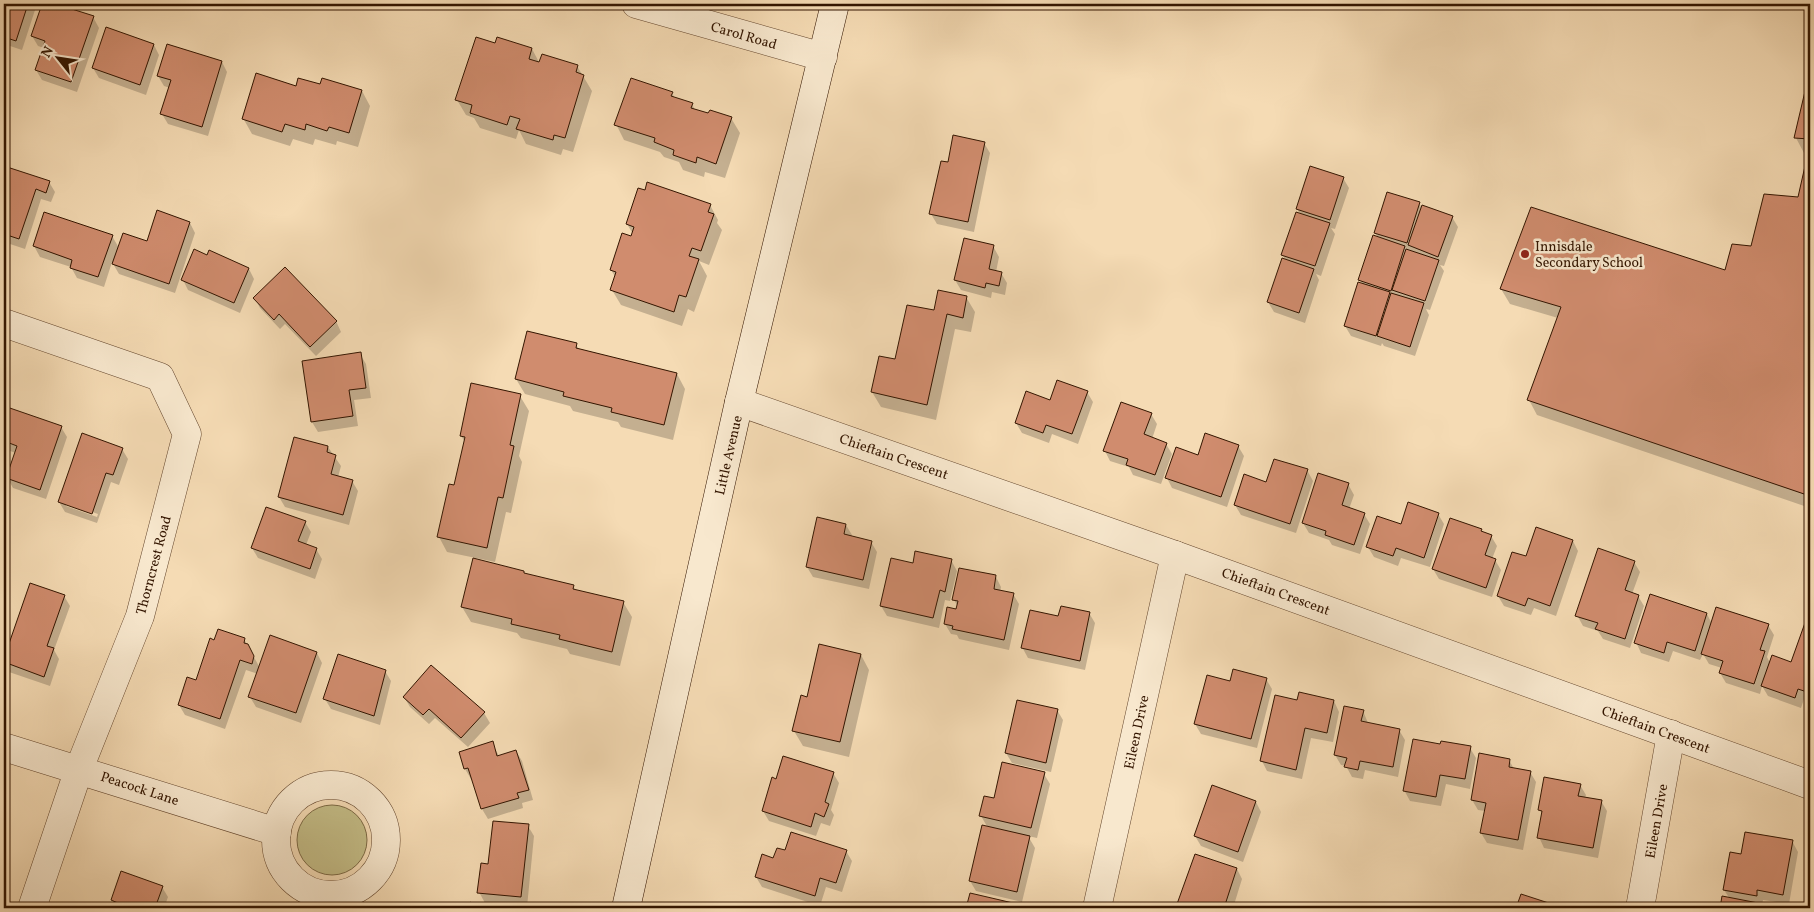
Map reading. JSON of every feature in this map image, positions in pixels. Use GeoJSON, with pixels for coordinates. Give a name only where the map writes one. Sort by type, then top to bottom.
{"type":"FeatureCollection","features":[{"type":"Feature","properties":{"kind":"street","name":"Carol Road"},"geometry":{"type":"LineString","coordinates":[[636,4],[823,57]]}},
{"type":"Feature","properties":{"kind":"street","name":"Little Avenue"},"geometry":{"type":"LineString","coordinates":[[626,908],[740,402],[835,4]]}},
{"type":"Feature","properties":{"kind":"street","name":"Thorncrest Road"},"geometry":{"type":"LineString","coordinates":[[4,324],[160,377],[187,434],[140,616],[79,769],[32,908]]}},
{"type":"Feature","properties":{"kind":"street","name":"Chieftain Crescent"},"geometry":{"type":"LineString","coordinates":[[740,402],[1175,555],[1810,785]]}},
{"type":"Feature","properties":{"kind":"street","name":"Eileen Drive"},"geometry":{"type":"LineString","coordinates":[[1098,908],[1175,555]]}},
{"type":"Feature","properties":{"kind":"street","name":"Eileen Drive"},"geometry":{"type":"LineString","coordinates":[[1640,908],[1671,734]]}},
{"type":"Feature","properties":{"kind":"street","name":"Peacock Lane"},"geometry":{"type":"LineString","coordinates":[[4,747],[277,832]]}},
{"type":"Feature","properties":{"kind":"shaded area"},"geometry":{"type":"Polygon","coordinates":[[[332,805],[345,808],[357,815],[364,827],[367,840],[364,853],[357,865],[345,872],[332,875],[319,872],[307,865],[300,853],[297,840],[300,827],[307,815],[319,808],[332,805]]]}},
{"type":"Feature","properties":{"kind":"building"},"geometry":{"type":"Polygon","coordinates":[[[4,4],[28,4],[16,41],[4,37],[4,4]]]}},
{"type":"Feature","properties":{"kind":"building"},"geometry":{"type":"Polygon","coordinates":[[[42,4],[56,4],[94,16],[71,82],[35,70],[45,41],[31,36],[42,4]]]}},
{"type":"Feature","properties":{"kind":"building"},"geometry":{"type":"Polygon","coordinates":[[[106,27],[154,44],[140,85],[92,68],[106,27]]]}},
{"type":"Feature","properties":{"kind":"building"},"geometry":{"type":"Polygon","coordinates":[[[476,37],[495,43],[497,37],[532,48],[529,59],[539,62],[542,54],[578,65],[576,72],[584,75],[565,138],[554,135],[553,140],[516,129],[520,119],[510,116],[507,125],[470,113],[472,105],[455,100],[476,37]]]}},
{"type":"Feature","properties":{"kind":"building"},"geometry":{"type":"Polygon","coordinates":[[[167,44],[222,61],[202,127],[160,114],[171,80],[157,76],[167,44]]]}},
{"type":"Feature","properties":{"kind":"building"},"geometry":{"type":"Polygon","coordinates":[[[1810,70],[1810,139],[1794,138],[1810,70]]]}},
{"type":"Feature","properties":{"kind":"building"},"geometry":{"type":"Polygon","coordinates":[[[256,73],[296,86],[298,78],[320,84],[322,78],[362,90],[349,133],[329,127],[327,131],[306,124],[305,130],[285,124],[282,132],[242,119],[256,73]]]}},
{"type":"Feature","properties":{"kind":"building"},"geometry":{"type":"Polygon","coordinates":[[[631,78],[673,92],[671,96],[693,103],[691,108],[708,113],[710,110],[732,117],[716,164],[697,157],[696,163],[673,155],[674,150],[654,142],[655,138],[614,125],[631,78]]]}},
{"type":"Feature","properties":{"kind":"building"},"geometry":{"type":"Polygon","coordinates":[[[953,135],[985,142],[968,222],[929,214],[941,161],[948,162],[953,135]]]}},
{"type":"Feature","properties":{"kind":"building"},"geometry":{"type":"Polygon","coordinates":[[[1810,144],[1810,496],[1527,400],[1561,307],[1500,289],[1531,207],[1725,270],[1732,244],[1751,246],[1764,194],[1798,197],[1810,144]]]}},
{"type":"Feature","properties":{"kind":"building"},"geometry":{"type":"Polygon","coordinates":[[[4,166],[50,181],[46,193],[36,189],[19,239],[4,234],[4,166]]]}},
{"type":"Feature","properties":{"kind":"building"},"geometry":{"type":"Polygon","coordinates":[[[1310,166],[1344,177],[1330,220],[1296,209],[1310,166]]]}},
{"type":"Feature","properties":{"kind":"building"},"geometry":{"type":"Polygon","coordinates":[[[647,182],[711,204],[708,212],[714,214],[701,251],[692,248],[689,256],[699,259],[686,297],[679,295],[674,312],[610,290],[616,272],[610,270],[622,233],[631,236],[634,227],[626,224],[638,188],[645,190],[647,182]]]}},
{"type":"Feature","properties":{"kind":"building"},"geometry":{"type":"Polygon","coordinates":[[[1387,192],[1420,202],[1407,243],[1374,233],[1387,192]]]}},
{"type":"Feature","properties":{"kind":"building"},"geometry":{"type":"Polygon","coordinates":[[[1422,205],[1453,216],[1438,257],[1408,245],[1422,205]]]}},
{"type":"Feature","properties":{"kind":"building"},"geometry":{"type":"Polygon","coordinates":[[[157,210],[190,222],[169,284],[112,264],[123,233],[147,241],[157,210]]]}},
{"type":"Feature","properties":{"kind":"building"},"geometry":{"type":"Polygon","coordinates":[[[44,212],[113,235],[98,277],[70,268],[72,260],[33,246],[44,212]]]}},
{"type":"Feature","properties":{"kind":"building"},"geometry":{"type":"Polygon","coordinates":[[[1296,212],[1330,223],[1315,266],[1281,255],[1296,212]]]}},
{"type":"Feature","properties":{"kind":"building"},"geometry":{"type":"Polygon","coordinates":[[[1373,235],[1405,246],[1391,291],[1358,280],[1373,235]]]}},
{"type":"Feature","properties":{"kind":"building"},"geometry":{"type":"Polygon","coordinates":[[[964,238],[994,245],[989,269],[1002,272],[999,286],[986,283],[985,288],[954,280],[964,238]]]}},
{"type":"Feature","properties":{"kind":"building"},"geometry":{"type":"Polygon","coordinates":[[[194,249],[207,255],[209,250],[249,268],[234,303],[181,280],[194,249]]]}},
{"type":"Feature","properties":{"kind":"building"},"geometry":{"type":"Polygon","coordinates":[[[1406,249],[1439,260],[1425,301],[1392,290],[1406,249]]]}},
{"type":"Feature","properties":{"kind":"building"},"geometry":{"type":"Polygon","coordinates":[[[1282,258],[1314,269],[1299,313],[1267,302],[1282,258]]]}},
{"type":"Feature","properties":{"kind":"building"},"geometry":{"type":"Polygon","coordinates":[[[285,267],[337,321],[310,347],[279,314],[274,320],[253,298],[285,267]]]}},
{"type":"Feature","properties":{"kind":"building"},"geometry":{"type":"Polygon","coordinates":[[[1358,282],[1390,292],[1376,336],[1344,326],[1358,282]]]}},
{"type":"Feature","properties":{"kind":"building"},"geometry":{"type":"Polygon","coordinates":[[[938,290],[967,296],[963,318],[947,314],[927,405],[871,392],[879,356],[895,359],[907,305],[934,310],[938,290]]]}},
{"type":"Feature","properties":{"kind":"building"},"geometry":{"type":"Polygon","coordinates":[[[1391,293],[1424,303],[1410,347],[1377,336],[1391,293]]]}},
{"type":"Feature","properties":{"kind":"building"},"geometry":{"type":"Polygon","coordinates":[[[527,331],[577,343],[576,348],[677,373],[664,425],[611,412],[612,408],[563,396],[564,392],[515,379],[527,331]]]}},
{"type":"Feature","properties":{"kind":"building"},"geometry":{"type":"Polygon","coordinates":[[[361,352],[366,388],[349,390],[353,416],[311,422],[302,361],[361,352]]]}},
{"type":"Feature","properties":{"kind":"building"},"geometry":{"type":"Polygon","coordinates":[[[1057,380],[1088,391],[1072,434],[1046,425],[1043,433],[1015,423],[1026,391],[1050,400],[1057,380]]]}},
{"type":"Feature","properties":{"kind":"building"},"geometry":{"type":"Polygon","coordinates":[[[471,383],[521,394],[510,445],[514,446],[503,498],[498,497],[487,548],[437,537],[449,484],[454,485],[465,437],[460,436],[471,383]]]}},
{"type":"Feature","properties":{"kind":"building"},"geometry":{"type":"Polygon","coordinates":[[[1121,402],[1152,413],[1144,434],[1167,443],[1155,475],[1126,465],[1128,459],[1103,451],[1121,402]]]}},
{"type":"Feature","properties":{"kind":"building"},"geometry":{"type":"Polygon","coordinates":[[[4,406],[62,426],[40,490],[6,478],[17,446],[4,441],[4,406]]]}},
{"type":"Feature","properties":{"kind":"building"},"geometry":{"type":"Polygon","coordinates":[[[82,433],[123,448],[113,475],[106,473],[92,514],[58,502],[82,433]]]}},
{"type":"Feature","properties":{"kind":"building"},"geometry":{"type":"Polygon","coordinates":[[[1205,433],[1239,445],[1221,497],[1165,478],[1176,447],[1198,455],[1205,433]]]}},
{"type":"Feature","properties":{"kind":"building"},"geometry":{"type":"Polygon","coordinates":[[[294,437],[328,446],[327,452],[336,455],[331,474],[353,480],[343,515],[278,497],[294,437]]]}},
{"type":"Feature","properties":{"kind":"building"},"geometry":{"type":"Polygon","coordinates":[[[1274,459],[1308,469],[1290,524],[1234,505],[1244,474],[1266,482],[1274,459]]]}},
{"type":"Feature","properties":{"kind":"building"},"geometry":{"type":"Polygon","coordinates":[[[1318,473],[1349,483],[1342,505],[1365,513],[1354,545],[1325,535],[1326,531],[1302,523],[1318,473]]]}},
{"type":"Feature","properties":{"kind":"building"},"geometry":{"type":"Polygon","coordinates":[[[1408,502],[1439,513],[1424,558],[1396,548],[1393,556],[1366,547],[1377,516],[1401,524],[1408,502]]]}},
{"type":"Feature","properties":{"kind":"building"},"geometry":{"type":"Polygon","coordinates":[[[266,507],[306,521],[298,541],[317,548],[310,569],[251,548],[266,507]]]}},
{"type":"Feature","properties":{"kind":"building"},"geometry":{"type":"Polygon","coordinates":[[[817,517],[846,524],[844,534],[872,541],[863,580],[806,567],[817,517]]]}},
{"type":"Feature","properties":{"kind":"building"},"geometry":{"type":"Polygon","coordinates":[[[1450,518],[1482,529],[1481,531],[1492,535],[1485,555],[1496,559],[1486,588],[1432,569],[1450,518]]]}},
{"type":"Feature","properties":{"kind":"building"},"geometry":{"type":"Polygon","coordinates":[[[1536,527],[1573,540],[1550,606],[1528,598],[1525,606],[1497,596],[1512,552],[1526,556],[1536,527]]]}},
{"type":"Feature","properties":{"kind":"building"},"geometry":{"type":"Polygon","coordinates":[[[1598,548],[1635,561],[1625,590],[1639,595],[1625,639],[1595,629],[1598,623],[1575,616],[1598,548]]]}},
{"type":"Feature","properties":{"kind":"building"},"geometry":{"type":"Polygon","coordinates":[[[915,551],[952,559],[945,592],[940,590],[933,618],[880,606],[891,558],[913,563],[915,551]]]}},
{"type":"Feature","properties":{"kind":"building"},"geometry":{"type":"Polygon","coordinates":[[[473,558],[574,585],[573,589],[624,601],[612,652],[559,639],[560,635],[511,624],[512,619],[461,607],[473,558]]]}},
{"type":"Feature","properties":{"kind":"building"},"geometry":{"type":"Polygon","coordinates":[[[959,568],[996,575],[994,589],[1014,593],[1004,640],[952,629],[953,626],[944,624],[947,607],[956,609],[958,601],[952,600],[959,568]]]}},
{"type":"Feature","properties":{"kind":"building"},"geometry":{"type":"Polygon","coordinates":[[[30,583],[65,595],[47,646],[54,648],[44,677],[4,662],[30,583]]]}},
{"type":"Feature","properties":{"kind":"building"},"geometry":{"type":"Polygon","coordinates":[[[1650,594],[1707,613],[1695,651],[1667,642],[1664,653],[1634,643],[1650,594]]]}},
{"type":"Feature","properties":{"kind":"building"},"geometry":{"type":"Polygon","coordinates":[[[1061,606],[1090,612],[1080,661],[1021,648],[1030,610],[1058,616],[1061,606]]]}},
{"type":"Feature","properties":{"kind":"building"},"geometry":{"type":"Polygon","coordinates":[[[1716,607],[1769,624],[1760,650],[1765,651],[1754,684],[1719,673],[1723,661],[1701,654],[1716,607]]]}},
{"type":"Feature","properties":{"kind":"building"},"geometry":{"type":"Polygon","coordinates":[[[1806,620],[1810,621],[1810,693],[1798,689],[1795,698],[1761,686],[1772,655],[1791,662],[1806,620]]]}},
{"type":"Feature","properties":{"kind":"building"},"geometry":{"type":"Polygon","coordinates":[[[218,629],[245,638],[244,643],[248,644],[254,656],[252,664],[240,660],[220,719],[178,705],[187,677],[196,680],[210,638],[214,640],[218,629]]]}},
{"type":"Feature","properties":{"kind":"building"},"geometry":{"type":"Polygon","coordinates":[[[270,635],[317,652],[296,713],[248,697],[270,635]]]}},
{"type":"Feature","properties":{"kind":"building"},"geometry":{"type":"Polygon","coordinates":[[[819,644],[861,654],[840,742],[792,731],[801,695],[807,697],[819,644]]]}},
{"type":"Feature","properties":{"kind":"building"},"geometry":{"type":"Polygon","coordinates":[[[338,654],[386,670],[374,716],[323,699],[338,654]]]}},
{"type":"Feature","properties":{"kind":"building"},"geometry":{"type":"Polygon","coordinates":[[[431,665],[485,712],[461,738],[429,709],[423,715],[403,697],[431,665]]]}},
{"type":"Feature","properties":{"kind":"building"},"geometry":{"type":"Polygon","coordinates":[[[1233,669],[1267,678],[1251,739],[1194,724],[1207,675],[1230,681],[1233,669]]]}},
{"type":"Feature","properties":{"kind":"building"},"geometry":{"type":"Polygon","coordinates":[[[1299,692],[1334,700],[1327,733],[1305,728],[1296,770],[1260,761],[1275,695],[1297,700],[1299,692]]]}},
{"type":"Feature","properties":{"kind":"building"},"geometry":{"type":"Polygon","coordinates":[[[1017,700],[1058,709],[1046,763],[1005,753],[1017,700]]]}},
{"type":"Feature","properties":{"kind":"building"},"geometry":{"type":"Polygon","coordinates":[[[1344,706],[1364,710],[1361,721],[1400,729],[1393,767],[1360,761],[1358,770],[1344,767],[1347,758],[1334,755],[1344,706]]]}},
{"type":"Feature","properties":{"kind":"building"},"geometry":{"type":"Polygon","coordinates":[[[1413,739],[1440,744],[1441,741],[1471,746],[1465,779],[1440,775],[1436,797],[1403,791],[1413,739]]]}},
{"type":"Feature","properties":{"kind":"building"},"geometry":{"type":"Polygon","coordinates":[[[493,741],[497,756],[516,750],[529,790],[517,793],[519,798],[481,809],[468,768],[464,769],[459,752],[493,741]]]}},
{"type":"Feature","properties":{"kind":"building"},"geometry":{"type":"Polygon","coordinates":[[[1479,753],[1510,759],[1509,767],[1531,771],[1518,840],[1480,833],[1486,803],[1471,800],[1479,753]]]}},
{"type":"Feature","properties":{"kind":"building"},"geometry":{"type":"Polygon","coordinates":[[[783,756],[834,772],[825,802],[829,804],[824,817],[815,813],[811,827],[762,811],[772,777],[776,779],[783,756]]]}},
{"type":"Feature","properties":{"kind":"building"},"geometry":{"type":"Polygon","coordinates":[[[1002,762],[1045,772],[1031,828],[979,816],[984,796],[994,798],[1002,762]]]}},
{"type":"Feature","properties":{"kind":"building"},"geometry":{"type":"Polygon","coordinates":[[[1544,777],[1581,784],[1578,796],[1602,800],[1593,848],[1537,838],[1542,811],[1538,810],[1544,777]]]}},
{"type":"Feature","properties":{"kind":"building"},"geometry":{"type":"Polygon","coordinates":[[[1212,785],[1256,801],[1238,852],[1194,836],[1212,785]]]}},
{"type":"Feature","properties":{"kind":"building"},"geometry":{"type":"Polygon","coordinates":[[[493,821],[529,824],[521,897],[477,893],[481,863],[488,864],[493,821]]]}},
{"type":"Feature","properties":{"kind":"building"},"geometry":{"type":"Polygon","coordinates":[[[982,825],[1030,836],[1017,892],[969,881],[982,825]]]}},
{"type":"Feature","properties":{"kind":"building"},"geometry":{"type":"Polygon","coordinates":[[[791,832],[847,850],[836,883],[820,878],[815,896],[755,877],[762,854],[773,858],[777,848],[785,850],[791,832]]]}},
{"type":"Feature","properties":{"kind":"building"},"geometry":{"type":"Polygon","coordinates":[[[1745,832],[1793,840],[1783,895],[1757,890],[1757,896],[1723,890],[1730,852],[1741,854],[1745,832]]]}},
{"type":"Feature","properties":{"kind":"building"},"geometry":{"type":"Polygon","coordinates":[[[1195,854],[1237,868],[1224,908],[1189,908],[1177,904],[1195,854]]]}},
{"type":"Feature","properties":{"kind":"building"},"geometry":{"type":"Polygon","coordinates":[[[121,871],[163,886],[155,908],[116,908],[118,903],[111,900],[121,871]]]}},
{"type":"Feature","properties":{"kind":"building"},"geometry":{"type":"Polygon","coordinates":[[[970,893],[1013,903],[1011,908],[966,908],[970,893]]]}},
{"type":"Feature","properties":{"kind":"building"},"geometry":{"type":"Polygon","coordinates":[[[1521,894],[1564,908],[1516,908],[1521,894]]]}},
{"type":"Feature","properties":{"kind":"building"},"geometry":{"type":"Polygon","coordinates":[[[1722,896],[1784,908],[1720,908],[1722,896]]]}},
{"type":"Feature","properties":{"kind":"building"},"geometry":{"type":"Polygon","coordinates":[[[470,902],[479,908],[465,908],[470,902]]]}},
{"type":"Feature","properties":{"kind":"place","name":"Innisdale Secondary School"},"geometry":{"type":"Point","coordinates":[1525,254]}}]}
